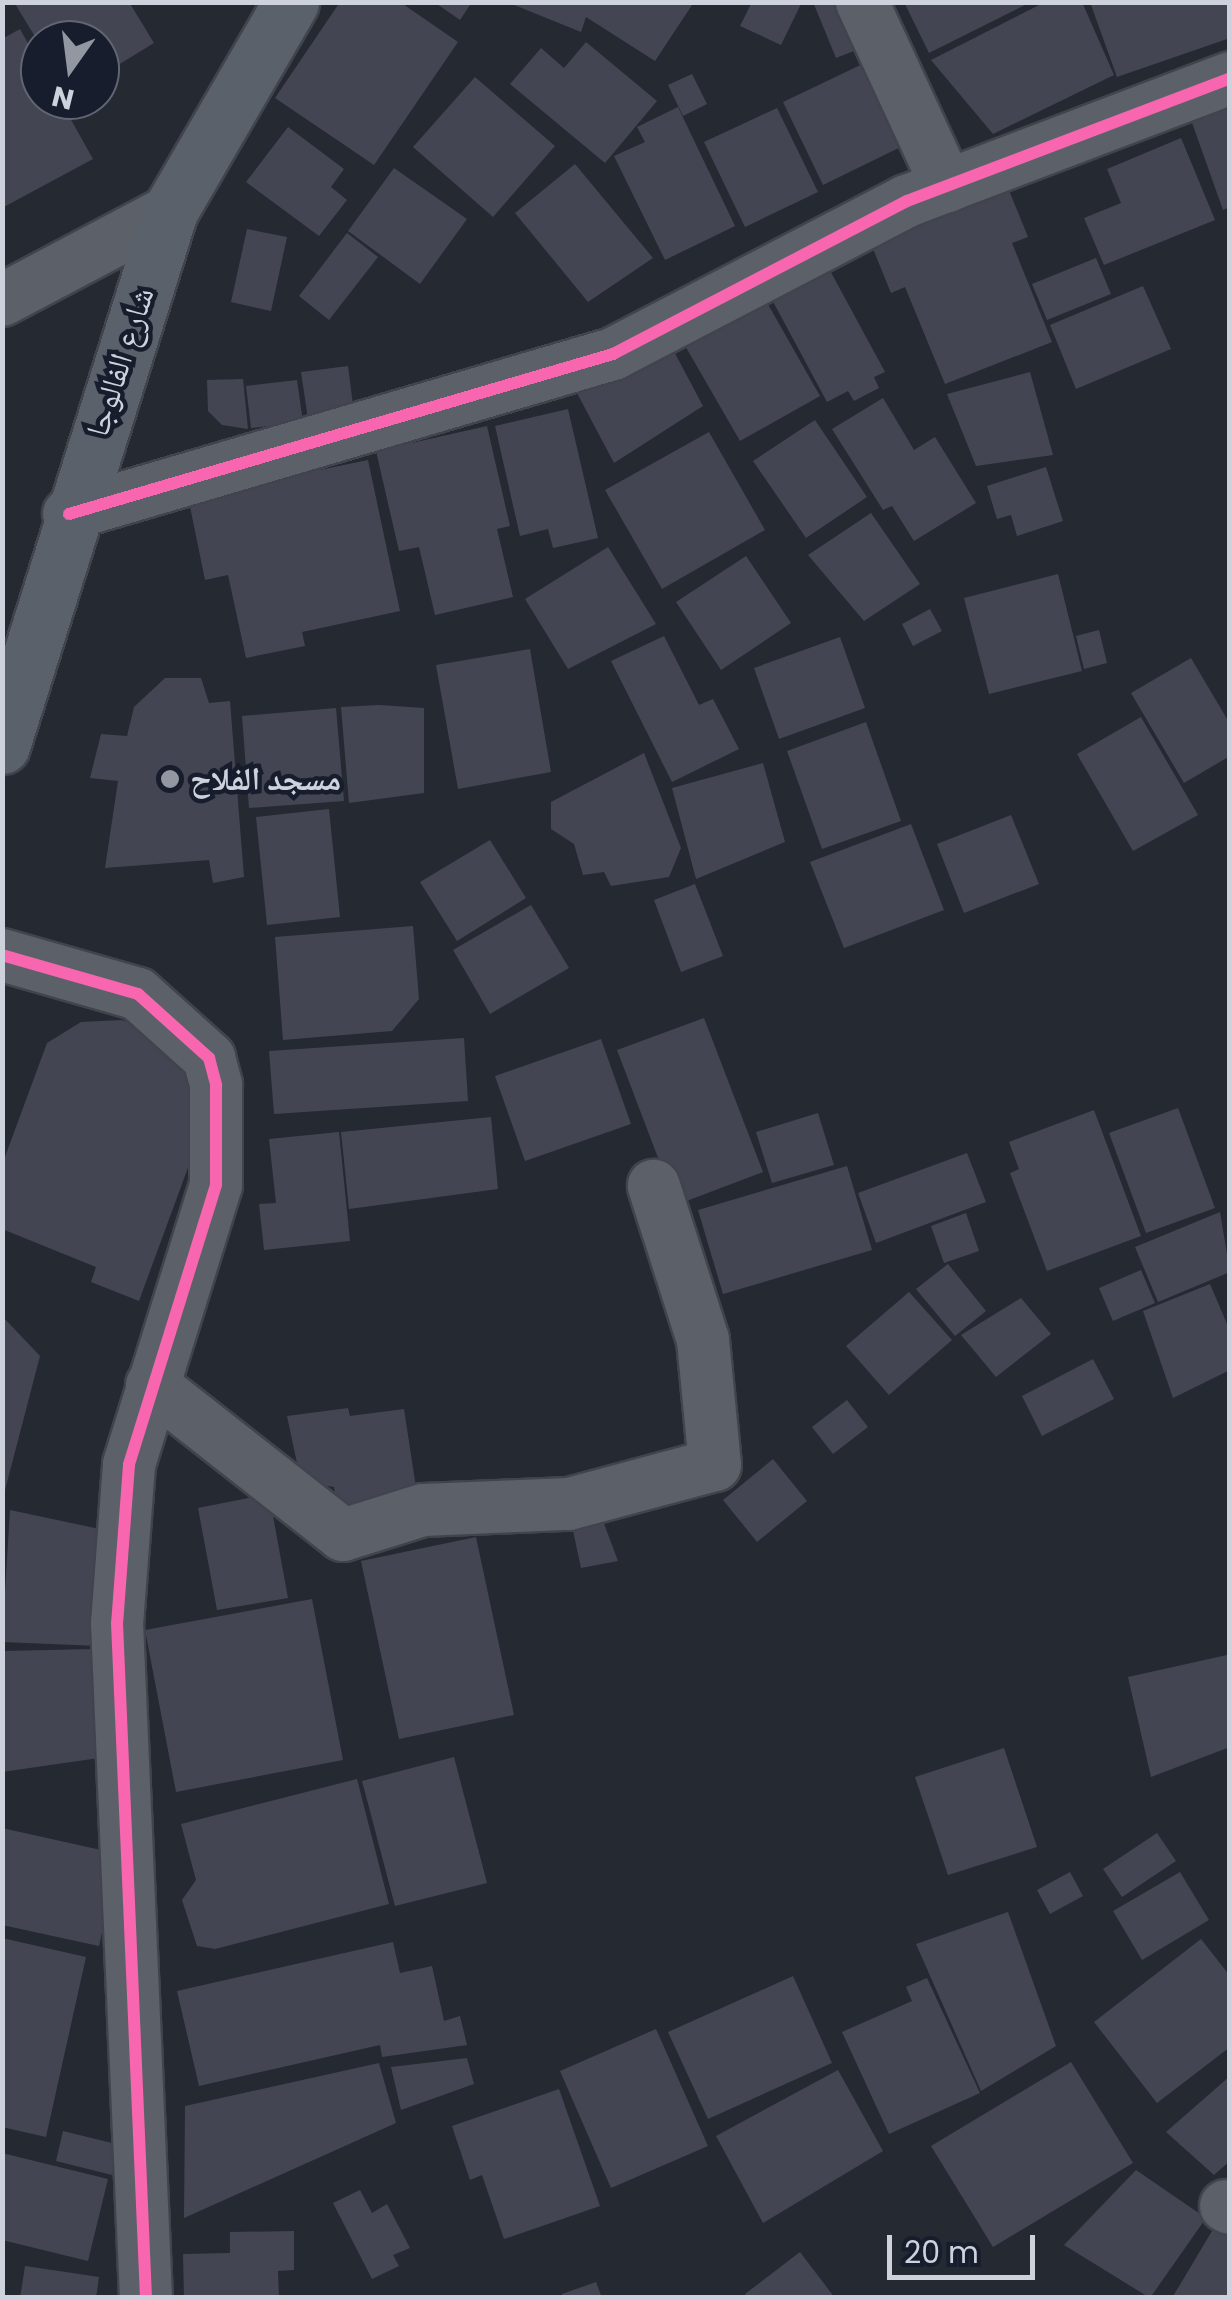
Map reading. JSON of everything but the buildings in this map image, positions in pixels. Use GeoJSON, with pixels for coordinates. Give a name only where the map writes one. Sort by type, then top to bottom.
{"type":"FeatureCollection","features":[{"type":"Feature","properties":{"kind":"main road","name":"شارع الفالوجا"},"geometry":{"type":"LineString","coordinates":[[2,746],[69,514],[170,211],[291,2]]}},
{"type":"Feature","properties":{"kind":"street"},"geometry":{"type":"LineString","coordinates":[[862,2],[947,186]]}},
{"type":"Feature","properties":{"kind":"street"},"geometry":{"type":"LineString","coordinates":[[69,514],[613,354],[947,186],[1230,78]]}},
{"type":"Feature","properties":{"kind":"street"},"geometry":{"type":"LineString","coordinates":[[2,300],[170,211]]}},
{"type":"Feature","properties":{"kind":"street"},"geometry":{"type":"LineString","coordinates":[[2,955],[138,994],[209,1058],[220,1127],[216,1185],[130,1464],[117,1622],[146,2298]]}},
{"type":"Feature","properties":{"kind":"street"},"geometry":{"type":"LineString","coordinates":[[152,1385],[343,1535],[423,1510],[568,1504],[715,1464],[703,1340],[654,1186]]}},
{"type":"Feature","properties":{"kind":"cycle path"},"geometry":{"type":"LineString","coordinates":[[69,514],[613,354],[907,201],[1230,78]]}},
{"type":"Feature","properties":{"kind":"cycle path"},"geometry":{"type":"LineString","coordinates":[[2,955],[138,994],[209,1058],[216,1085],[216,1185],[129,1465],[117,1623],[146,2298]]}},
{"type":"Feature","properties":{"kind":"place","name":"مسجد الفلاح"},"geometry":{"type":"Point","coordinates":[170,779]}}]}
